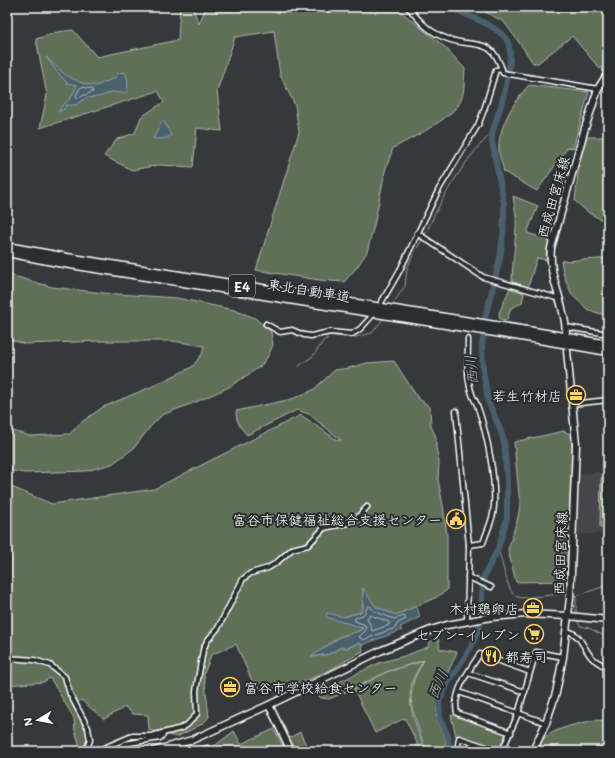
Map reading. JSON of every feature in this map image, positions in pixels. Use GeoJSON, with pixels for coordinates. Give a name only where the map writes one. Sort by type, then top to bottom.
{"type":"FeatureCollection","features":[{"type":"Feature","properties":{"kind":"highway","name":"東北自動車道"},"geometry":{"type":"LineString","coordinates":[[7,247],[494,329],[608,345]]}},
{"type":"Feature","properties":{"kind":"highway","name":"東北自動車道"},"geometry":{"type":"LineString","coordinates":[[7,252],[58,262],[476,326]]}},
{"type":"Feature","properties":{"kind":"highway","name":"東北自動車道"},"geometry":{"type":"LineString","coordinates":[[494,329],[608,352]]}},
{"type":"Feature","properties":{"kind":"main road","name":"西成田宮床線"},"geometry":{"type":"LineString","coordinates":[[566,329],[551,264],[551,248],[585,128],[598,89],[608,73]]}},
{"type":"Feature","properties":{"kind":"main road","name":"西成田宮床線"},"geometry":{"type":"LineString","coordinates":[[533,751],[546,723],[556,693],[567,631],[570,595],[576,444],[567,351]]}},
{"type":"Feature","properties":{"kind":"main road"},"geometry":{"type":"LineString","coordinates":[[154,751],[192,740],[270,705],[380,651],[431,630],[469,620],[526,614],[608,620]]}},
{"type":"Feature","properties":{"kind":"main road"},"geometry":{"type":"LineString","coordinates":[[270,705],[291,751]]}},
{"type":"Feature","properties":{"kind":"street"},"geometry":{"type":"LineString","coordinates":[[408,7],[419,21],[432,32],[450,40],[480,44],[487,48],[495,54],[503,73],[505,74],[598,89]]}},
{"type":"Feature","properties":{"kind":"street"},"geometry":{"type":"LineString","coordinates":[[380,303],[400,270],[451,168],[478,125],[496,70],[502,69]]}},
{"type":"Feature","properties":{"kind":"street"},"geometry":{"type":"LineString","coordinates":[[418,233],[483,277],[560,299]]}},
{"type":"Feature","properties":{"kind":"street"},"geometry":{"type":"LineString","coordinates":[[266,324],[280,332],[292,330],[311,336],[330,332],[352,334],[371,317]]}},
{"type":"Feature","properties":{"kind":"street"},"geometry":{"type":"LineString","coordinates":[[566,329],[608,334]]}},
{"type":"Feature","properties":{"kind":"street"},"geometry":{"type":"LineString","coordinates":[[468,339],[469,376],[472,394],[477,405],[487,440],[492,464],[494,487],[493,514],[483,543],[469,545]]}},
{"type":"Feature","properties":{"kind":"street"},"geometry":{"type":"LineString","coordinates":[[572,404],[608,400]]}},
{"type":"Feature","properties":{"kind":"street"},"geometry":{"type":"LineString","coordinates":[[456,411],[469,545],[469,620]]}},
{"type":"Feature","properties":{"kind":"street"},"geometry":{"type":"LineString","coordinates":[[96,751],[132,736],[151,736],[182,728],[191,721],[197,714],[196,691],[203,650],[207,641],[218,628],[243,579],[251,573],[268,568],[292,549],[308,545],[324,528],[352,522],[367,507]]}},
{"type":"Feature","properties":{"kind":"street"},"geometry":{"type":"LineString","coordinates":[[468,577],[491,587]]}},
{"type":"Feature","properties":{"kind":"street"},"geometry":{"type":"LineString","coordinates":[[567,631],[577,636],[592,658],[608,669]]}},
{"type":"Feature","properties":{"kind":"street"},"geometry":{"type":"LineString","coordinates":[[502,751],[518,714],[536,652],[563,657]]}},
{"type":"Feature","properties":{"kind":"street"},"geometry":{"type":"LineString","coordinates":[[511,733],[457,713],[456,709],[459,692],[468,672],[480,654],[530,672]]}},
{"type":"Feature","properties":{"kind":"street"},"geometry":{"type":"LineString","coordinates":[[7,658],[34,660],[50,665],[65,677],[70,694],[88,728],[90,743],[86,751]]}},
{"type":"Feature","properties":{"kind":"street"},"geometry":{"type":"LineString","coordinates":[[468,672],[525,692]]}},
{"type":"Feature","properties":{"kind":"street"},"geometry":{"type":"LineString","coordinates":[[459,692],[546,723]]}},
{"type":"Feature","properties":{"kind":"street"},"geometry":{"type":"LineString","coordinates":[[119,751],[120,747],[124,744],[160,738],[163,735],[162,733]]}},
{"type":"Feature","properties":{"kind":"street"},"geometry":{"type":"LineString","coordinates":[[456,751],[459,738],[498,751]]}},
{"type":"Feature","properties":{"kind":"street"},"geometry":{"type":"LineString","coordinates":[[198,751],[207,748]]}},
{"type":"Feature","properties":{"kind":"shaded area"},"geometry":{"type":"Polygon","coordinates":[[[608,471],[608,533],[576,535],[579,474],[608,471]]]}},
{"type":"Feature","properties":{"kind":"green space"},"geometry":{"type":"Polygon","coordinates":[[[180,7],[192,7],[199,24],[206,7],[397,7],[446,48],[465,69],[463,93],[457,107],[441,121],[393,148],[385,171],[367,252],[344,282],[319,280],[256,270],[299,132],[295,105],[280,75],[274,31],[235,37],[217,91],[222,131],[197,128],[193,167],[159,165],[132,170],[104,156],[117,139],[135,133],[141,117],[164,102],[158,91],[40,128],[47,95],[36,39],[57,32],[73,30],[97,57],[178,40],[180,7]]]}},
{"type":"Feature","properties":{"kind":"green space"},"geometry":{"type":"Polygon","coordinates":[[[476,7],[608,7],[608,61],[600,69],[572,36],[538,63],[533,63],[504,22],[476,7]]]}},
{"type":"Feature","properties":{"kind":"green space"},"geometry":{"type":"Polygon","coordinates":[[[529,85],[589,92],[573,148],[568,147],[537,191],[504,172],[499,153],[499,144],[503,125],[517,100],[529,85]]]}},
{"type":"Feature","properties":{"kind":"green space"},"geometry":{"type":"Polygon","coordinates":[[[582,137],[608,137],[608,223],[589,213],[575,201],[582,137]]]}},
{"type":"Feature","properties":{"kind":"green space"},"geometry":{"type":"Polygon","coordinates":[[[513,196],[538,206],[527,233],[550,240],[546,254],[547,260],[537,258],[528,287],[512,283],[516,224],[513,196]]]}},
{"type":"Feature","properties":{"kind":"green space"},"geometry":{"type":"Polygon","coordinates":[[[608,257],[608,316],[588,310],[572,295],[564,276],[561,261],[599,259],[608,257]]]}},
{"type":"Feature","properties":{"kind":"green space"},"geometry":{"type":"Polygon","coordinates":[[[7,274],[52,287],[103,293],[177,298],[234,310],[255,318],[271,332],[273,345],[261,366],[229,387],[162,415],[150,427],[134,448],[112,464],[86,471],[25,473],[7,470],[7,429],[30,436],[70,434],[79,424],[103,407],[153,386],[192,367],[202,354],[204,346],[173,341],[100,341],[25,344],[7,339],[7,274]]]}},
{"type":"Feature","properties":{"kind":"green space"},"geometry":{"type":"Polygon","coordinates":[[[510,288],[524,293],[522,303],[511,308],[507,320],[500,319],[499,313],[510,288]]]}},
{"type":"Feature","properties":{"kind":"green space"},"geometry":{"type":"Polygon","coordinates":[[[394,361],[418,398],[430,407],[431,426],[436,437],[439,462],[438,480],[447,535],[447,590],[437,597],[396,615],[376,607],[363,589],[363,607],[361,612],[344,617],[363,628],[359,631],[339,637],[312,657],[329,654],[341,647],[346,648],[359,643],[362,645],[363,651],[328,671],[276,693],[270,686],[255,688],[236,644],[211,655],[204,674],[209,717],[202,724],[177,737],[149,730],[148,715],[133,714],[125,707],[104,719],[81,700],[73,706],[85,726],[87,742],[85,748],[80,746],[75,731],[74,718],[50,678],[43,682],[7,685],[7,485],[52,504],[154,489],[301,415],[337,440],[341,440],[309,414],[297,410],[247,435],[239,424],[236,411],[292,399],[313,390],[335,370],[367,363],[394,361]]]}},
{"type":"Feature","properties":{"kind":"green space"},"geometry":{"type":"Polygon","coordinates":[[[564,431],[572,435],[572,466],[566,581],[516,582],[508,550],[520,505],[514,442],[564,431]]]}},
{"type":"Feature","properties":{"kind":"green space"},"geometry":{"type":"Polygon","coordinates":[[[601,478],[608,478],[608,527],[600,527],[601,478]]]}},
{"type":"Feature","properties":{"kind":"green space"},"geometry":{"type":"Polygon","coordinates":[[[438,637],[440,649],[457,652],[440,692],[436,709],[438,721],[446,741],[445,751],[424,751],[425,748],[412,708],[411,696],[414,679],[424,660],[386,672],[329,699],[321,698],[316,693],[379,663],[428,647],[429,643],[438,637]]]}},
{"type":"Feature","properties":{"kind":"green space"},"geometry":{"type":"Polygon","coordinates":[[[423,661],[412,683],[410,700],[413,716],[424,749],[424,751],[415,751],[417,743],[405,718],[375,733],[354,689],[387,672],[423,661]]]}},
{"type":"Feature","properties":{"kind":"green space"},"geometry":{"type":"Polygon","coordinates":[[[451,715],[507,733],[508,735],[500,751],[456,736],[451,715]]]}},
{"type":"Feature","properties":{"kind":"green space"},"geometry":{"type":"Polygon","coordinates":[[[595,720],[608,721],[608,751],[534,751],[544,738],[552,733],[560,729],[595,720]]]}},
{"type":"Feature","properties":{"kind":"green space"},"geometry":{"type":"Polygon","coordinates":[[[274,729],[285,751],[208,751],[234,731],[241,744],[274,729]]]}},
{"type":"Feature","properties":{"kind":"green space"},"geometry":{"type":"Polygon","coordinates":[[[300,732],[309,751],[295,751],[289,738],[300,732]]]}},
{"type":"Feature","properties":{"kind":"water"},"geometry":{"type":"Polygon","coordinates":[[[46,57],[64,74],[81,83],[96,86],[115,78],[118,73],[125,72],[128,81],[127,92],[112,92],[98,97],[86,98],[76,105],[66,105],[64,109],[58,112],[71,98],[77,85],[67,83],[46,57]]]}},
{"type":"Feature","properties":{"kind":"water"},"geometry":{"type":"Polygon","coordinates":[[[163,120],[171,135],[167,138],[153,139],[163,120]]]}},
{"type":"Feature","properties":{"kind":"water"},"geometry":{"type":"Polygon","coordinates":[[[363,588],[376,607],[396,615],[417,606],[420,617],[400,627],[402,630],[362,645],[359,643],[346,648],[341,647],[329,654],[311,657],[340,637],[359,631],[363,628],[326,617],[327,613],[344,617],[361,612],[363,607],[363,588]]]}},
{"type":"Feature","properties":{"kind":"waterway","name":"西川"},"geometry":{"type":"LineString","coordinates":[[448,751],[448,736],[440,718],[439,702],[447,685],[471,647],[479,628],[482,615],[484,576],[498,549],[507,518],[507,479],[504,442],[488,401],[483,370],[482,346],[485,318],[500,258],[504,215],[504,204],[492,141],[492,133],[507,83],[510,55],[508,44],[504,36],[498,31],[485,23],[450,7]]}},
{"type":"Feature","properties":{"kind":"waterway"},"geometry":{"type":"LineString","coordinates":[[425,236],[437,209],[463,167],[472,154],[492,133]]}},
{"type":"Feature","properties":{"kind":"waterway"},"geometry":{"type":"LineString","coordinates":[[392,305],[405,286],[407,269],[423,238]]}},
{"type":"Feature","properties":{"kind":"waterway"},"geometry":{"type":"LineString","coordinates":[[299,366],[313,356],[324,340],[327,339],[327,335],[350,338],[372,333],[383,319]]}},
{"type":"Feature","properties":{"kind":"waterway"},"geometry":{"type":"LineString","coordinates":[[498,549],[509,586],[515,596],[523,598],[568,594]]}},
{"type":"Feature","properties":{"kind":"waterway"},"geometry":{"type":"LineString","coordinates":[[573,595],[576,596],[608,585]]}},
{"type":"Feature","properties":{"kind":"waterway"},"geometry":{"type":"LineString","coordinates":[[576,596],[576,615]]}},
{"type":"Feature","properties":{"kind":"waterway"},"geometry":{"type":"LineString","coordinates":[[577,620],[580,626],[589,628],[608,638]]}},
{"type":"Feature","properties":{"kind":"place","name":"若生竹材店"},"geometry":{"type":"Point","coordinates":[576,395]}},
{"type":"Feature","properties":{"kind":"place","name":"富谷市保健福祉総合支援センター"},"geometry":{"type":"Point","coordinates":[456,519]}},
{"type":"Feature","properties":{"kind":"place","name":"木村鶏卵店"},"geometry":{"type":"Point","coordinates":[533,608]}},
{"type":"Feature","properties":{"kind":"place","name":"セブン-イレブン"},"geometry":{"type":"Point","coordinates":[534,634]}},
{"type":"Feature","properties":{"kind":"place","name":"都寿司"},"geometry":{"type":"Point","coordinates":[491,656]}},
{"type":"Feature","properties":{"kind":"place","name":"富谷市学校給食センター"},"geometry":{"type":"Point","coordinates":[230,687]}}]}
